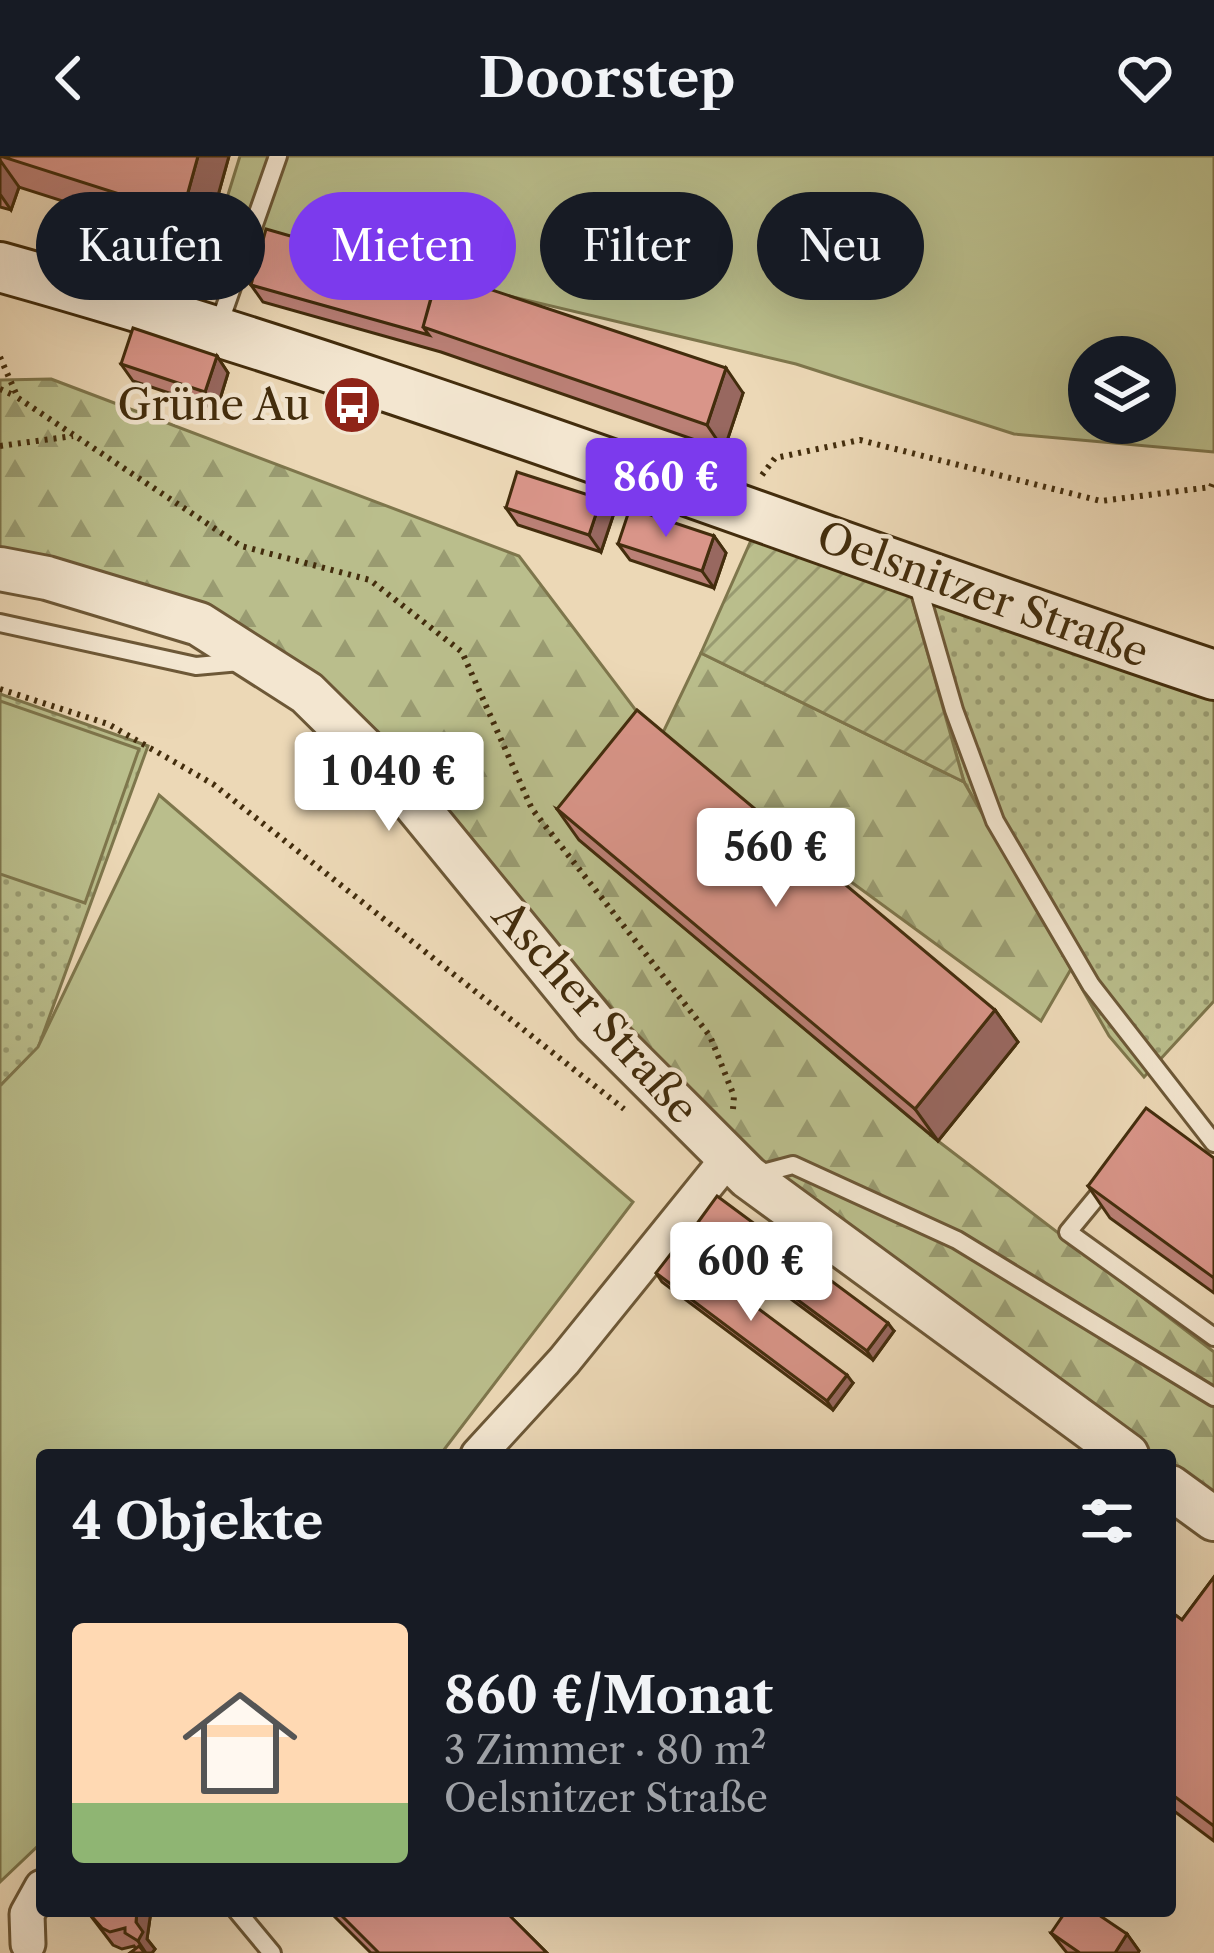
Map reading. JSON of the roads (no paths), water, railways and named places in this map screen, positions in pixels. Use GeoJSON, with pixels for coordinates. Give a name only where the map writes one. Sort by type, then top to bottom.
{"type":"FeatureCollection","features":[{"type":"Feature","properties":{"kind":"main road","name":"Oelsnitzer Straße"},"geometry":{"type":"LineString","coordinates":[[0,267],[216,331],[738,506],[1214,675]]}},
{"type":"Feature","properties":{"kind":"street","name":"Ascher Straße"},"geometry":{"type":"LineString","coordinates":[[0,568],[199,624],[307,693],[397,782],[595,1024],[739,1167],[1113,1449]]}},
{"type":"Feature","properties":{"kind":"street"},"geometry":{"type":"LineString","coordinates":[[483,1449],[739,1167]]}},
{"type":"Feature","properties":{"kind":"street"},"geometry":{"type":"LineString","coordinates":[[1176,1490],[1214,1519]]}},
{"type":"Feature","properties":{"kind":"street"},"geometry":{"type":"LineString","coordinates":[[28,1943],[27,1914],[36,1898]]}},
{"type":"Feature","properties":{"kind":"lane"},"geometry":{"type":"LineString","coordinates":[[216,331],[278,156]]}},
{"type":"Feature","properties":{"kind":"lane"},"geometry":{"type":"LineString","coordinates":[[914,569],[954,710],[994,820],[1090,985],[1214,1143]]}},
{"type":"Feature","properties":{"kind":"lane"},"geometry":{"type":"LineString","coordinates":[[0,623],[196,666],[258,660]]}},
{"type":"Feature","properties":{"kind":"lane"},"geometry":{"type":"LineString","coordinates":[[1129,1158],[1068,1232],[1214,1336]]}},
{"type":"Feature","properties":{"kind":"lane"},"geometry":{"type":"LineString","coordinates":[[739,1167],[794,1165],[957,1240],[1214,1397]]}},
{"type":"Feature","properties":{"kind":"lane"},"geometry":{"type":"LineString","coordinates":[[242,1917],[272,1953]]}},
{"type":"Feature","properties":{"kind":"place","name":"Grüne Au"},"geometry":{"type":"Point","coordinates":[352,405]}}]}
